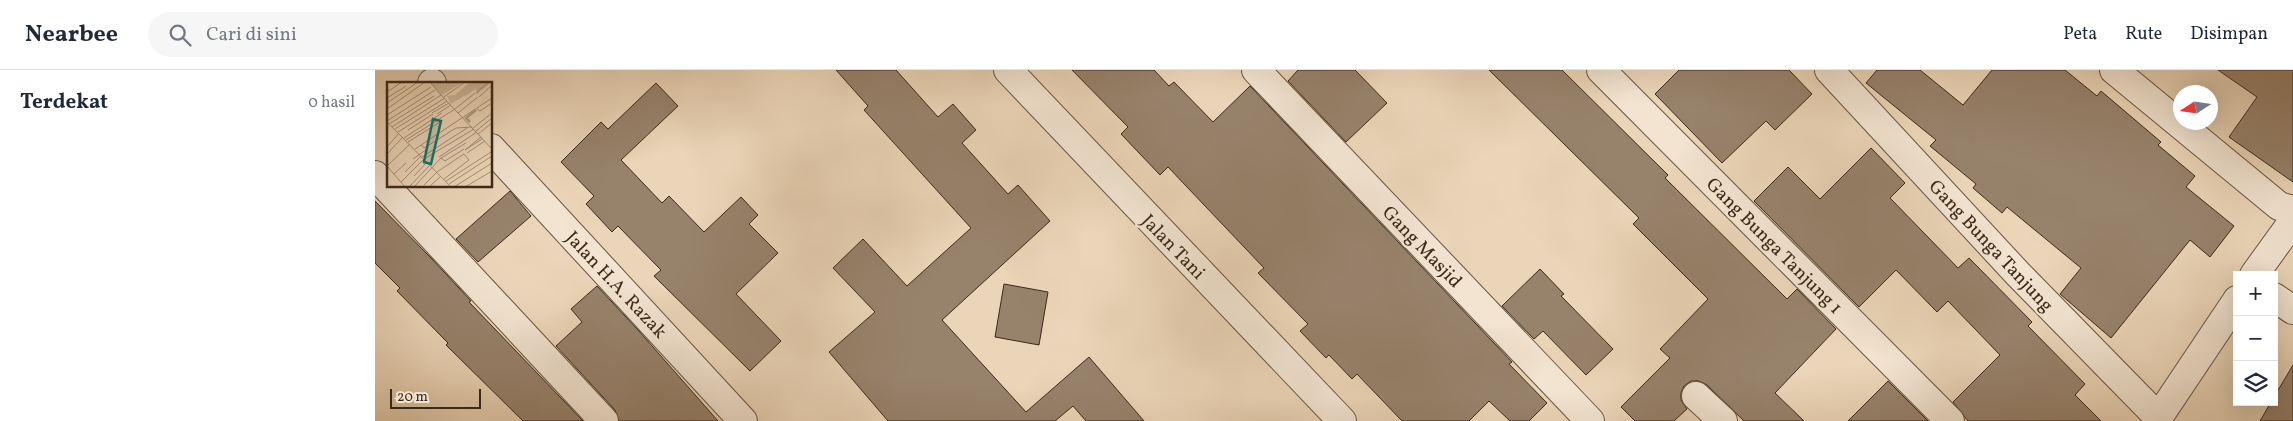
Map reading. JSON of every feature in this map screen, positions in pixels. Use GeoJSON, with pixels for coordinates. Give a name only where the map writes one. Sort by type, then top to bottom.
{"type":"FeatureCollection","features":[{"type":"Feature","properties":{"kind":"street","name":"Jalan Tani"},"geometry":{"type":"LineString","coordinates":[[1007,70],[1341,421]]}},
{"type":"Feature","properties":{"kind":"street","name":"Gang Masjid"},"geometry":{"type":"LineString","coordinates":[[1256,70],[1590,421]]}},
{"type":"Feature","properties":{"kind":"street","name":"Gang Bunga Tanjung 1"},"geometry":{"type":"LineString","coordinates":[[1601,70],[1950,421]]}},
{"type":"Feature","properties":{"kind":"street","name":"Gang Bunga Tanjung"},"geometry":{"type":"LineString","coordinates":[[1829,70],[2012,267],[2157,419]]}},
{"type":"Feature","properties":{"kind":"street"},"geometry":{"type":"LineString","coordinates":[[2114,70],[2279,206],[2293,210]]}},
{"type":"Feature","properties":{"kind":"street","name":"Jalan H.A. Razak"},"geometry":{"type":"LineString","coordinates":[[493,150],[743,421]]}},
{"type":"Feature","properties":{"kind":"street"},"geometry":{"type":"LineString","coordinates":[[375,176],[604,421]]}},
{"type":"Feature","properties":{"kind":"street"},"geometry":{"type":"LineString","coordinates":[[2257,271],[2293,221]]}},
{"type":"Feature","properties":{"kind":"street"},"geometry":{"type":"LineString","coordinates":[[2278,300],[2293,310]]}},
{"type":"Feature","properties":{"kind":"street"},"geometry":{"type":"LineString","coordinates":[[2157,419],[2233,306]]}},
{"type":"Feature","properties":{"kind":"street"},"geometry":{"type":"LineString","coordinates":[[1696,396],[1723,421]]}},
{"type":"Feature","properties":{"kind":"building"},"geometry":{"type":"Polygon","coordinates":[[[836,70],[896,70],[938,117],[953,104],[976,130],[962,143],[1008,194],[1018,185],[1050,221],[942,320],[1026,412],[1089,357],[1144,421],[1086,421],[1073,406],[1055,421],[888,421],[829,352],[875,312],[833,268],[863,239],[907,286],[971,228],[864,110],[868,106],[836,70]]]}},
{"type":"Feature","properties":{"kind":"building"},"geometry":{"type":"Polygon","coordinates":[[[1072,70],[1154,70],[1169,86],[1174,82],[1213,122],[1250,86],[1512,362],[1509,364],[1547,403],[1529,421],[1510,421],[1489,401],[1469,421],[1402,421],[1357,374],[1352,379],[1329,355],[1326,358],[1300,331],[1308,324],[1258,273],[1264,268],[1168,167],[1160,175],[1121,134],[1128,127],[1072,70]]]}},
{"type":"Feature","properties":{"kind":"building"},"geometry":{"type":"Polygon","coordinates":[[[1298,70],[1355,70],[1387,103],[1346,142],[1288,81],[1298,70]]]}},
{"type":"Feature","properties":{"kind":"building"},"geometry":{"type":"Polygon","coordinates":[[[1489,70],[1562,70],[1668,175],[1665,178],[1787,299],[1797,289],[1836,329],[1775,393],[1804,421],[1744,421],[1707,385],[1699,381],[1691,381],[1684,386],[1681,400],[1687,409],[1674,421],[1635,421],[1621,407],[1670,358],[1660,349],[1708,299],[1633,224],[1639,218],[1489,70]]]}},
{"type":"Feature","properties":{"kind":"building"},"geometry":{"type":"Polygon","coordinates":[[[1679,70],[1789,70],[1812,94],[1775,130],[1766,121],[1722,163],[1655,94],[1679,70]]]}},
{"type":"Feature","properties":{"kind":"building"},"geometry":{"type":"Polygon","coordinates":[[[1877,70],[1920,70],[1963,105],[1992,70],[2065,70],[2097,96],[2101,91],[2161,142],[2158,145],[2195,176],[2186,187],[2234,226],[2210,257],[2190,240],[2111,338],[2060,294],[2081,268],[2007,207],[2002,213],[1973,188],[1976,184],[1930,146],[1936,140],[1866,83],[1877,70]]]}},
{"type":"Feature","properties":{"kind":"building"},"geometry":{"type":"Polygon","coordinates":[[[2218,70],[2293,70],[2293,182],[2229,137],[2257,97],[2218,70]]]}},
{"type":"Feature","properties":{"kind":"building"},"geometry":{"type":"Polygon","coordinates":[[[656,83],[678,106],[621,160],[662,203],[669,196],[704,232],[741,197],[758,215],[749,224],[778,253],[736,294],[781,341],[750,371],[654,276],[661,270],[618,226],[612,232],[586,204],[594,196],[561,162],[601,122],[608,129],[656,83]]]}},
{"type":"Feature","properties":{"kind":"building"},"geometry":{"type":"Polygon","coordinates":[[[1871,148],[1905,183],[1890,198],[1958,268],[1969,258],[2032,322],[2028,326],[2085,384],[2075,395],[2101,421],[1968,421],[1953,402],[2000,355],[1948,301],[1937,312],[1896,270],[1859,307],[1754,201],[1788,167],[1820,199],[1871,148]]]}},
{"type":"Feature","properties":{"kind":"building"},"geometry":{"type":"Polygon","coordinates":[[[510,191],[531,216],[478,262],[456,239],[510,191]]]}},
{"type":"Feature","properties":{"kind":"building"},"geometry":{"type":"Polygon","coordinates":[[[375,201],[431,258],[471,301],[469,302],[583,421],[523,421],[446,345],[448,343],[397,291],[400,288],[375,263],[375,201]]]}},
{"type":"Feature","properties":{"kind":"building"},"geometry":{"type":"Polygon","coordinates":[[[1540,269],[1564,294],[1561,296],[1613,349],[1586,375],[1543,331],[1534,339],[1502,306],[1540,269]]]}},
{"type":"Feature","properties":{"kind":"building"},"geometry":{"type":"Polygon","coordinates":[[[1004,284],[1048,292],[1039,345],[995,337],[1004,284]]]}},
{"type":"Feature","properties":{"kind":"building"},"geometry":{"type":"Polygon","coordinates":[[[597,286],[718,421],[619,421],[615,410],[556,346],[582,322],[571,309],[597,286]]]}},
{"type":"Feature","properties":{"kind":"building"},"geometry":{"type":"Polygon","coordinates":[[[2293,365],[2293,421],[2260,421],[2269,406],[2278,406],[2278,390],[2293,365]]]}},
{"type":"Feature","properties":{"kind":"building"},"geometry":{"type":"Polygon","coordinates":[[[1888,381],[1928,421],[1848,421],[1888,381]]]}}]}
